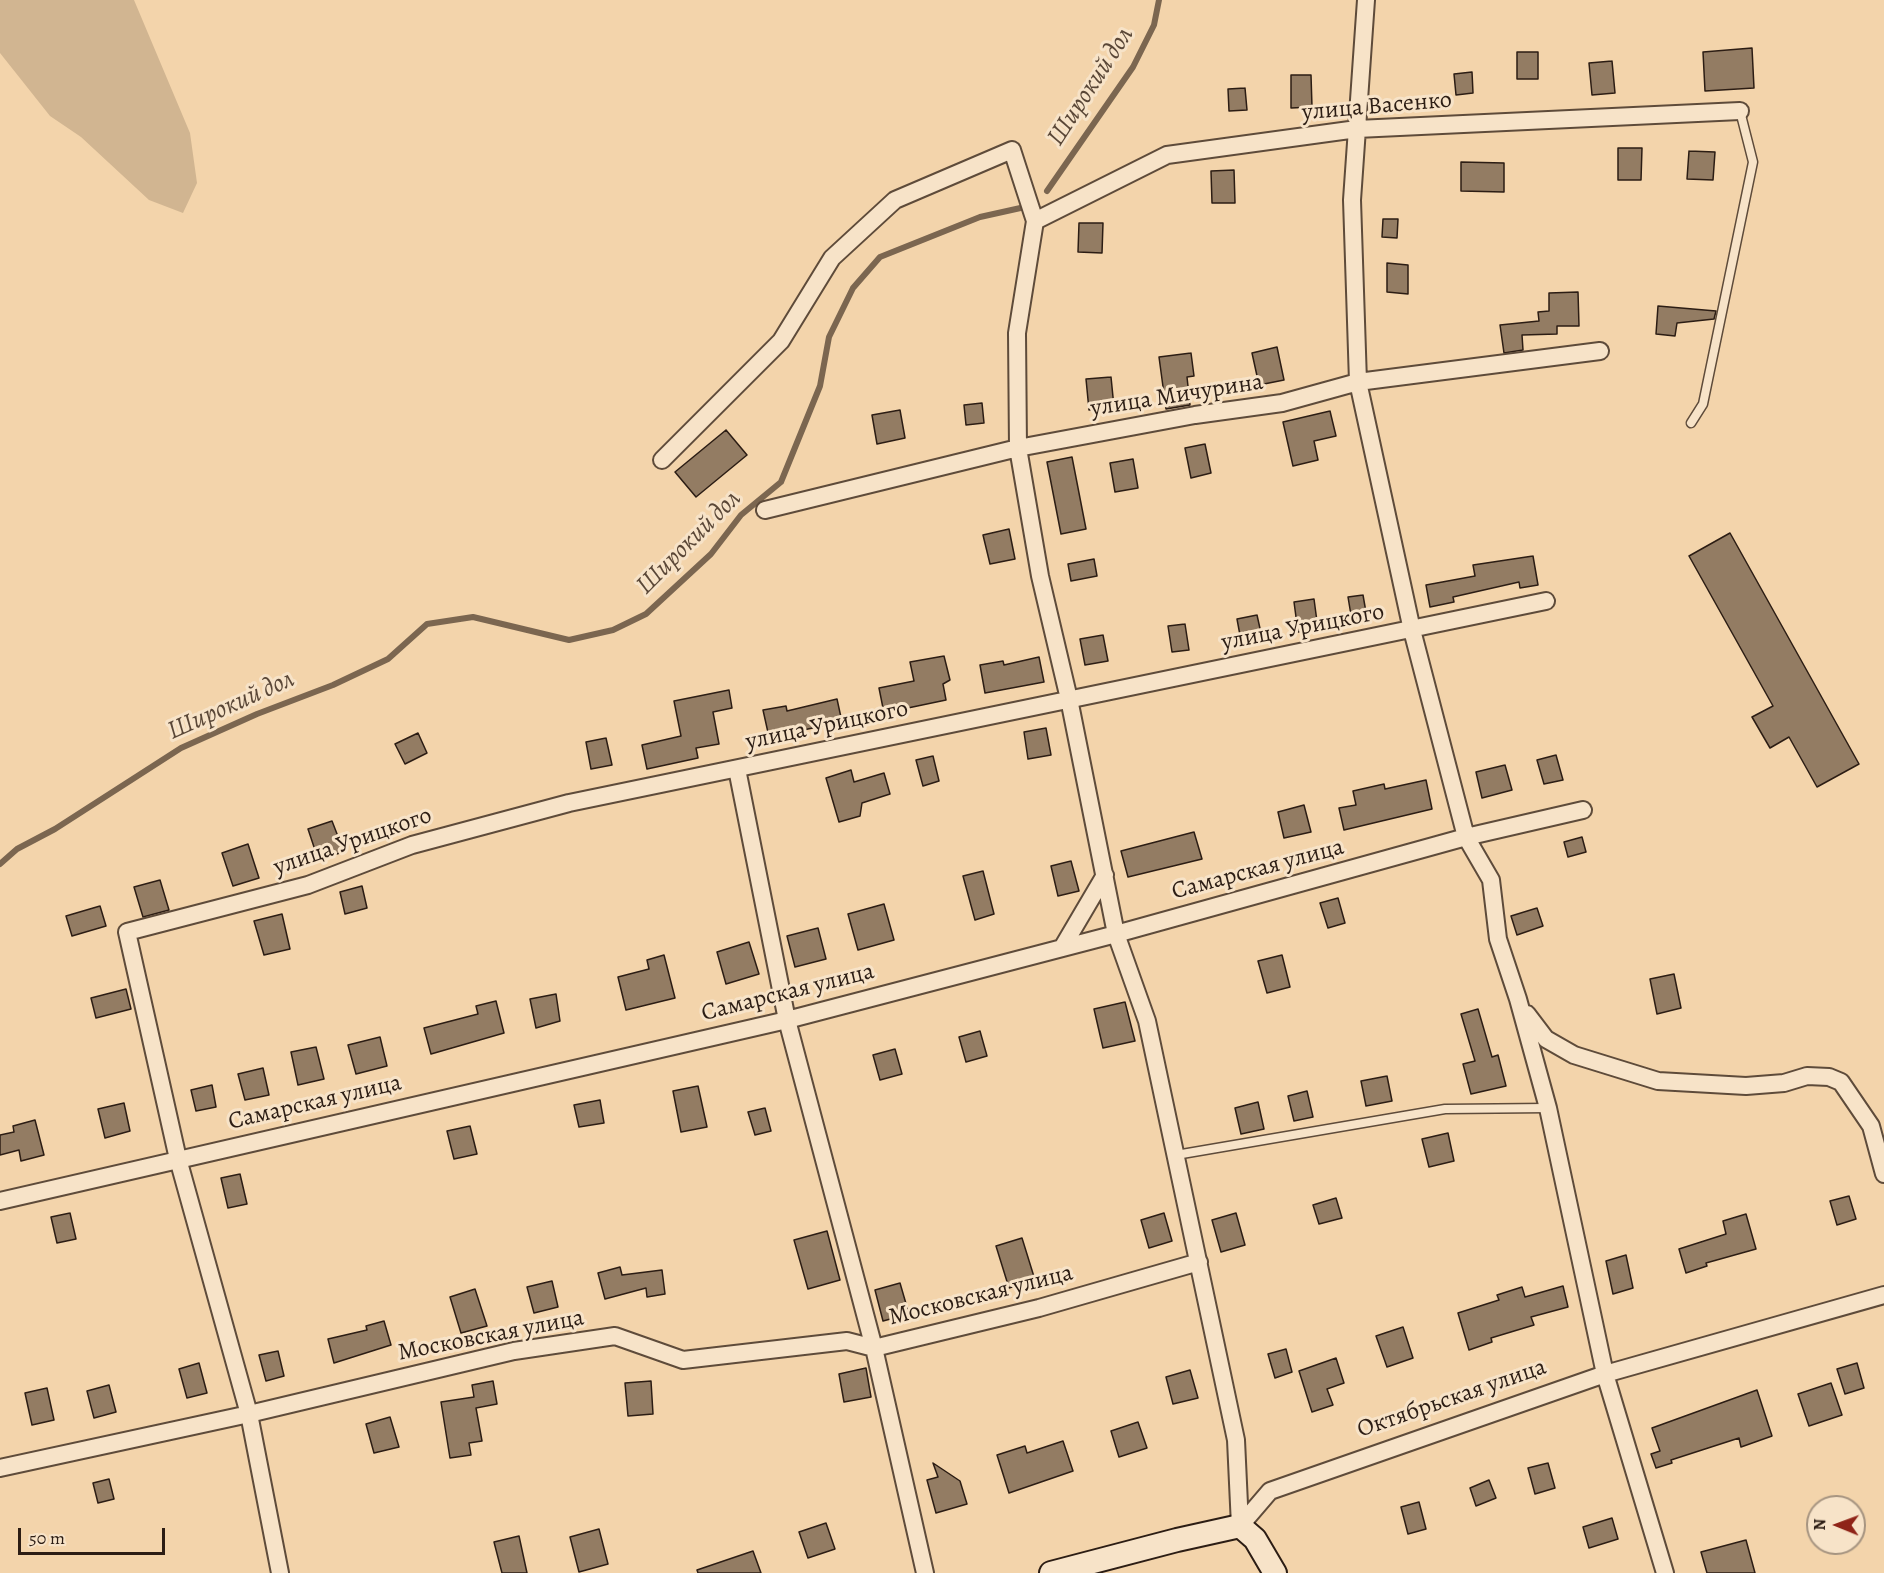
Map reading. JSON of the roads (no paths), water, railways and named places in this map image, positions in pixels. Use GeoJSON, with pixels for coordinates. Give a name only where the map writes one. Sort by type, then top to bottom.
{"type":"FeatureCollection","features":[{"type":"Feature","properties":{"kind":"main road"},"geometry":{"type":"LineString","coordinates":[[1051,1573],[1240,1526],[1255,1539],[1275,1573]]}},
{"type":"Feature","properties":{"kind":"street"},"geometry":{"type":"LineString","coordinates":[[1366,0],[1352,200],[1358,382],[1412,630],[1466,837],[1491,880],[1498,939],[1518,999],[1548,1108],[1605,1374],[1665,1573]]}},
{"type":"Feature","properties":{"kind":"street","name":"улица Васенко"},"geometry":{"type":"LineString","coordinates":[[1035,221],[1167,155],[1357,129],[1740,111]]}},
{"type":"Feature","properties":{"kind":"street"},"geometry":{"type":"LineString","coordinates":[[662,460],[781,341],[832,258],[896,200],[1012,150],[1035,221],[1017,333],[1018,448],[1040,576],[1069,699],[1116,934],[1147,1021],[1236,1440],[1240,1526]]}},
{"type":"Feature","properties":{"kind":"street","name":"улица Мичурина"},"geometry":{"type":"LineString","coordinates":[[765,510],[1018,448],[1195,415],[1282,404],[1358,382],[1600,351]]}},
{"type":"Feature","properties":{"kind":"street","name":"улица Урицкого"},"geometry":{"type":"LineString","coordinates":[[178,1159],[127,932],[308,885],[412,845],[557,806],[1546,601]]}},
{"type":"Feature","properties":{"kind":"street"},"geometry":{"type":"LineString","coordinates":[[737,769],[788,1020],[874,1348],[925,1573]]}},
{"type":"Feature","properties":{"kind":"street","name":"Самарская улица"},"geometry":{"type":"LineString","coordinates":[[0,1201],[788,1020],[1116,934],[1466,837],[1583,810]]}},
{"type":"Feature","properties":{"kind":"street"},"geometry":{"type":"LineString","coordinates":[[1062,948],[1105,875]]}},
{"type":"Feature","properties":{"kind":"street"},"geometry":{"type":"LineString","coordinates":[[1518,999],[1541,1033],[1574,1055],[1658,1081],[1746,1086],[1784,1083],[1807,1076],[1829,1077],[1840,1082],[1872,1126],[1884,1174]]}},
{"type":"Feature","properties":{"kind":"street"},"geometry":{"type":"LineString","coordinates":[[178,1159],[249,1414],[280,1573]]}},
{"type":"Feature","properties":{"kind":"street","name":"Московская улица"},"geometry":{"type":"LineString","coordinates":[[0,1468],[249,1414],[514,1351],[615,1336],[683,1360],[847,1341],[874,1348],[1039,1308],[1199,1262]]}},
{"type":"Feature","properties":{"kind":"street","name":"Октябрьская улица"},"geometry":{"type":"LineString","coordinates":[[1240,1526],[1270,1491],[1605,1374],[1884,1295]]}},
{"type":"Feature","properties":{"kind":"lane"},"geometry":{"type":"LineString","coordinates":[[1691,423],[1703,404],[1753,162],[1740,111]]}},
{"type":"Feature","properties":{"kind":"lane"},"geometry":{"type":"LineString","coordinates":[[1176,1155],[1445,1109],[1548,1108]]}},
{"type":"Feature","properties":{"kind":"waterway","name":"Широкий дол"},"geometry":{"type":"LineString","coordinates":[[1047,191],[1133,67],[1154,25],[1159,0]]}},
{"type":"Feature","properties":{"kind":"waterway","name":"Широкий дол"},"geometry":{"type":"LineString","coordinates":[[0,864],[17,849],[55,829],[181,748],[257,714],[333,685],[388,659],[427,624],[473,617],[569,640],[613,630],[646,614],[711,554],[741,515],[781,482],[820,386],[829,337],[853,288],[880,257],[980,217],[1025,207]]}}]}
